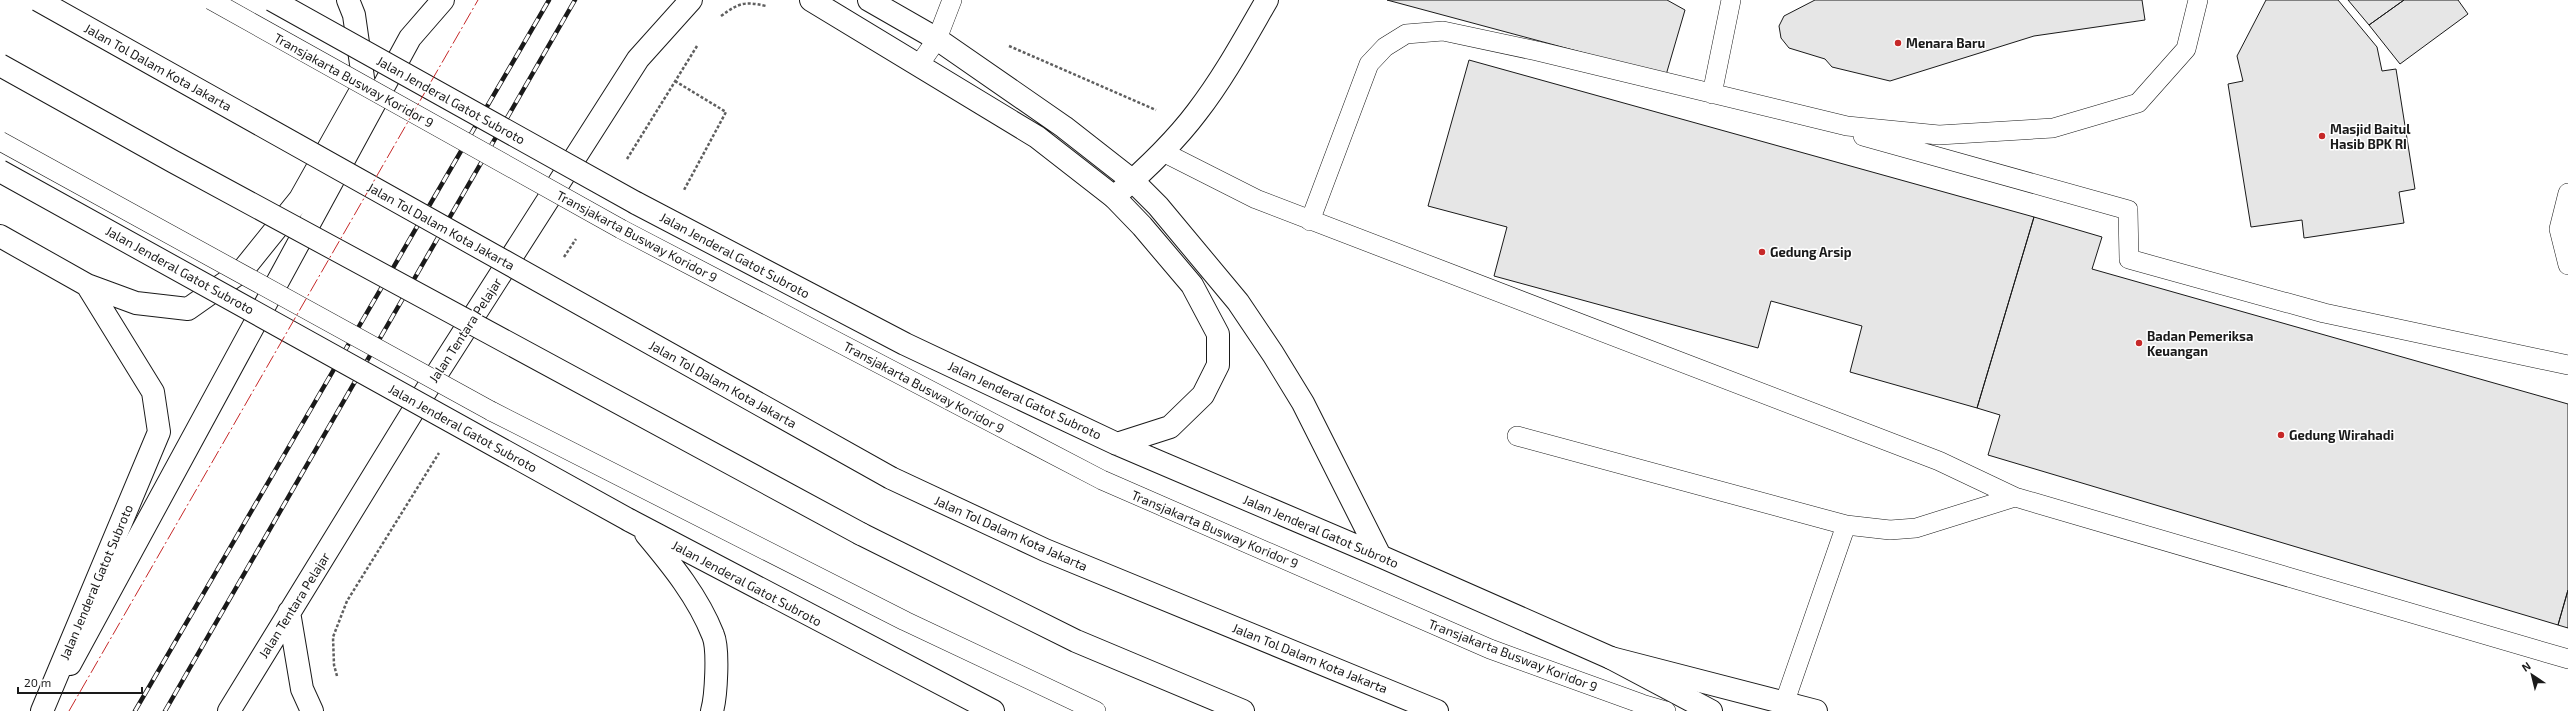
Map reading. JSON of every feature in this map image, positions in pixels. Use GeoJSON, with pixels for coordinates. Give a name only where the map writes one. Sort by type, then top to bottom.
{"type":"FeatureCollection","features":[{"type":"Feature","properties":{"kind":"main road","name":"Jalan Tol Dalam Kota Jakarta"},"geometry":{"type":"LineString","coordinates":[[38,0],[891,478],[1045,550],[1437,711]]}},
{"type":"Feature","properties":{"kind":"main road","name":"Jalan Jenderal Gatot Subroto"},"geometry":{"type":"LineString","coordinates":[[272,0],[668,221],[905,344],[1117,444],[1380,556],[1611,658],[1784,704],[1816,711]]}},
{"type":"Feature","properties":{"kind":"main road"},"geometry":{"type":"LineString","coordinates":[[87,285],[136,303],[188,309],[242,271],[300,199],[364,85],[354,16],[348,0]]}},
{"type":"Feature","properties":{"kind":"main road"},"geometry":{"type":"LineString","coordinates":[[45,711],[410,38],[443,0]]}},
{"type":"Feature","properties":{"kind":"main road","name":"Jalan Tentara Pelajar"},"geometry":{"type":"LineString","coordinates":[[229,711],[420,401],[638,59],[691,0]]}},
{"type":"Feature","properties":{"kind":"main road"},"geometry":{"type":"LineString","coordinates":[[811,0],[1037,137],[1114,197],[1142,226],[1192,285],[1218,334],[1218,365],[1204,395],[1170,427],[1117,444]]}},
{"type":"Feature","properties":{"kind":"main road"},"geometry":{"type":"LineString","coordinates":[[869,0],[937,39],[1064,127],[1133,181],[1158,206],[1238,302],[1273,354],[1303,403],[1380,556]]}},
{"type":"Feature","properties":{"kind":"main road"},"geometry":{"type":"LineString","coordinates":[[1114,197],[1163,152],[1197,112],[1227,68],[1267,0]]}},
{"type":"Feature","properties":{"kind":"main road"},"geometry":{"type":"LineString","coordinates":[[0,65],[174,162],[861,534],[1076,641],[1243,711]]}},
{"type":"Feature","properties":{"kind":"main road","name":"Jalan Jenderal Gatot Subroto"},"geometry":{"type":"LineString","coordinates":[[0,171],[634,523],[993,711]]}},
{"type":"Feature","properties":{"kind":"main road","name":"Jalan Jenderal Gatot Subroto"},"geometry":{"type":"LineString","coordinates":[[0,236],[87,285],[153,392],[159,432],[42,711]]}},
{"type":"Feature","properties":{"kind":"main road"},"geometry":{"type":"LineString","coordinates":[[634,523],[682,577],[714,636],[716,697],[712,711]]}},
{"type":"Feature","properties":{"kind":"main road"},"geometry":{"type":"LineString","coordinates":[[289,612],[302,689],[312,711]]}},
{"type":"Feature","properties":{"kind":"main road"},"geometry":{"type":"LineString","coordinates":[[1611,658],[1711,711]]}},
{"type":"Feature","properties":{"kind":"lane","name":"Transjakarta Busway Koridor 9"},"geometry":{"type":"LineString","coordinates":[[211,0],[621,229],[1102,480],[1490,649],[1642,704],[1666,711]]}},
{"type":"Feature","properties":{"kind":"lane"},"geometry":{"type":"LineString","coordinates":[[919,65],[937,39],[952,0]]}},
{"type":"Feature","properties":{"kind":"lane"},"geometry":{"type":"LineString","coordinates":[[1712,94],[1731,0]]}},
{"type":"Feature","properties":{"kind":"lane"},"geometry":{"type":"LineString","coordinates":[[1310,221],[1369,64],[1385,47],[1406,34],[1443,31],[1537,51],[1854,127],[1939,135],[2053,128],[2138,103],[2186,49],[2198,0]]}},
{"type":"Feature","properties":{"kind":"lane"},"geometry":{"type":"LineString","coordinates":[[1712,94],[2128,210],[2129,259],[2324,313],[2568,365]]}},
{"type":"Feature","properties":{"kind":"lane"},"geometry":{"type":"LineString","coordinates":[[0,141],[491,410],[898,617],[1096,711]]}},
{"type":"Feature","properties":{"kind":"lane"},"geometry":{"type":"LineString","coordinates":[[1163,152],[1244,194],[1310,221],[1932,458],[2015,497],[2568,659]]}},
{"type":"Feature","properties":{"kind":"lane"},"geometry":{"type":"LineString","coordinates":[[2568,193],[2565,195],[2559,228],[2568,265]]}},
{"type":"Feature","properties":{"kind":"lane"},"geometry":{"type":"LineString","coordinates":[[1517,436],[1846,525],[1890,530],[1916,528],[2015,497]]}},
{"type":"Feature","properties":{"kind":"lane"},"geometry":{"type":"LineString","coordinates":[[1784,704],[1846,525]]}},
{"type":"Feature","properties":{"kind":"path"},"geometry":{"type":"LineString","coordinates":[[1008,46],[1162,112]]}},
{"type":"Feature","properties":{"kind":"path"},"geometry":{"type":"LineString","coordinates":[[668,221],[726,112],[675,81]]}},
{"type":"Feature","properties":{"kind":"building"},"geometry":{"type":"Polygon","coordinates":[[[1387,0],[1667,0],[1685,10],[1666,75],[1387,0]]]}},
{"type":"Feature","properties":{"kind":"building","name":"Menara Baru"},"geometry":{"type":"Polygon","coordinates":[[[1815,0],[2142,0],[2145,20],[2034,36],[1890,81],[1832,67],[1825,59],[1789,48],[1781,38],[1779,26],[1784,16],[1815,0]]]}},
{"type":"Feature","properties":{"kind":"building","name":"Masjid Baitul Hasib BPK RI"},"geometry":{"type":"Polygon","coordinates":[[[2266,0],[2338,0],[2377,47],[2382,71],[2396,69],[2415,189],[2399,192],[2404,223],[2304,238],[2302,220],[2251,227],[2228,84],[2243,81],[2237,56],[2266,0]]]}},
{"type":"Feature","properties":{"kind":"building"},"geometry":{"type":"Polygon","coordinates":[[[2348,0],[2404,0],[2369,25],[2348,0]]]}},
{"type":"Feature","properties":{"kind":"building"},"geometry":{"type":"Polygon","coordinates":[[[2404,0],[2458,0],[2468,14],[2400,64],[2369,25],[2404,0]]]}},
{"type":"Feature","properties":{"kind":"building","name":"Gedung Arsip"},"geometry":{"type":"Polygon","coordinates":[[[1469,60],[2034,217],[1977,408],[1850,372],[1862,326],[1771,301],[1758,348],[1494,276],[1507,227],[1428,206],[1469,60]]]}},
{"type":"Feature","properties":{"kind":"building","name":"Gedung Wirahadi"},"geometry":{"type":"Polygon","coordinates":[[[2034,217],[2102,237],[2092,269],[2568,404],[2568,590],[2558,625],[1988,455],[2000,415],[1977,408],[2034,217]]]}},
{"type":"Feature","properties":{"kind":"building"},"geometry":{"type":"Polygon","coordinates":[[[2568,590],[2568,628],[2558,625],[2568,590]]]}},
{"type":"Feature","properties":{"kind":"railway"},"geometry":{"type":"LineString","coordinates":[[135,711],[549,0]]}},
{"type":"Feature","properties":{"kind":"railway"},"geometry":{"type":"LineString","coordinates":[[165,711],[575,0]]}},
{"type":"Feature","properties":{"kind":"power"},"geometry":{"type":"LineString","coordinates":[[69,711],[478,0]]}},
{"type":"Feature","properties":{"kind":"place","name":"Menara Baru"},"geometry":{"type":"Point","coordinates":[1898,43]}},
{"type":"Feature","properties":{"kind":"place","name":"Masjid Baitul Hasib BPK RI"},"geometry":{"type":"Point","coordinates":[2322,136]}},
{"type":"Feature","properties":{"kind":"place","name":"Gedung Arsip"},"geometry":{"type":"Point","coordinates":[1762,252]}},
{"type":"Feature","properties":{"kind":"place","name":"Badan Pemeriksa Keuangan"},"geometry":{"type":"Point","coordinates":[2139,343]}},
{"type":"Feature","properties":{"kind":"place","name":"Gedung Wirahadi"},"geometry":{"type":"Point","coordinates":[2281,435]}}]}
